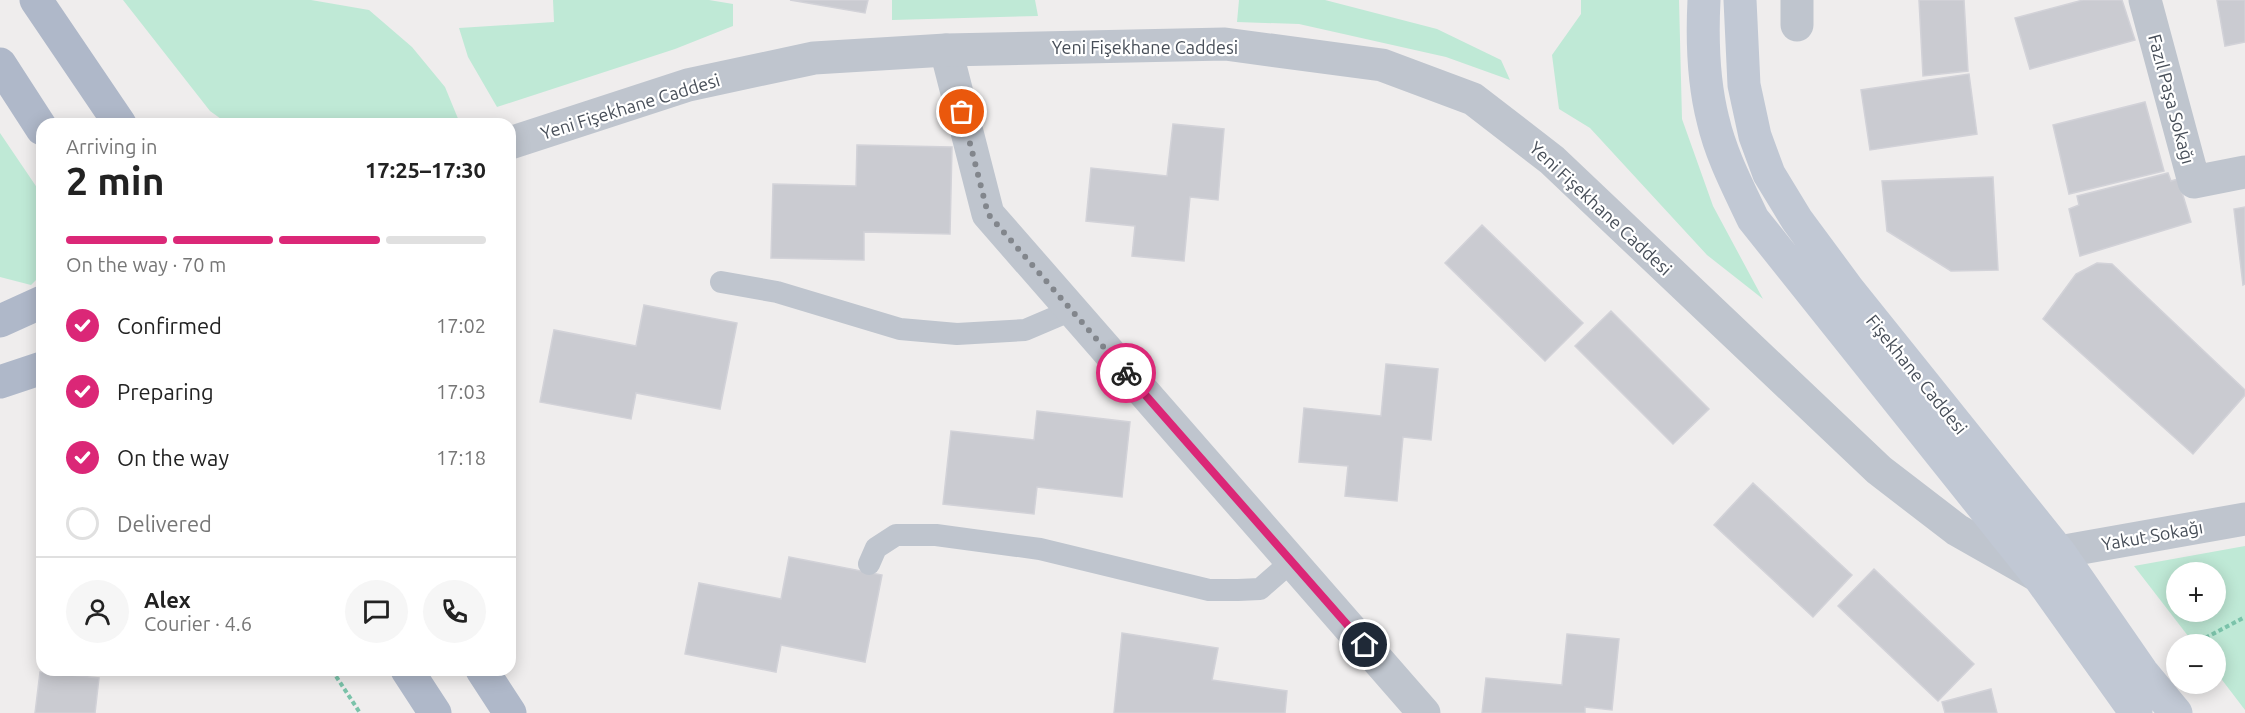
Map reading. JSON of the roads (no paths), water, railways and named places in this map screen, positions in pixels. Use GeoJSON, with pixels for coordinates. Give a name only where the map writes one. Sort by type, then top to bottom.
{"type":"FeatureCollection","features":[{"type":"Feature","properties":{"kind":"main road"},"geometry":{"type":"LineString","coordinates":[[36,0],[116,118]]}},
{"type":"Feature","properties":{"kind":"main road","name":"Fişekhane Caddesi"},"geometry":{"type":"LineString","coordinates":[[1704,0],[1704,66],[1713,121],[1730,169],[1753,219],[2039,577],[2136,713]]}},
{"type":"Feature","properties":{"kind":"main road","name":"Fişekhane Caddesi"},"geometry":{"type":"LineString","coordinates":[[1740,0],[1744,85],[1755,136],[1769,174],[1797,220],[1848,288],[2059,552],[2142,672],[2176,713]]}},
{"type":"Feature","properties":{"kind":"main road"},"geometry":{"type":"LineString","coordinates":[[0,64],[36,120]]}},
{"type":"Feature","properties":{"kind":"main road"},"geometry":{"type":"LineString","coordinates":[[0,321],[36,305]]}},
{"type":"Feature","properties":{"kind":"main road"},"geometry":{"type":"LineString","coordinates":[[0,382],[36,371]]}},
{"type":"Feature","properties":{"kind":"main road"},"geometry":{"type":"LineString","coordinates":[[411,676],[435,713]]}},
{"type":"Feature","properties":{"kind":"main road"},"geometry":{"type":"LineString","coordinates":[[486,676],[510,713]]}},
{"type":"Feature","properties":{"kind":"street","name":"Fazıl Paşa Sokağı"},"geometry":{"type":"LineString","coordinates":[[2145,0],[2194,182],[2245,172]]}},
{"type":"Feature","properties":{"kind":"street","name":"Yeni Fişekhane Caddesi"},"geometry":{"type":"LineString","coordinates":[[516,141],[688,85],[814,58],[946,50],[1225,44],[1382,65],[1473,99],[1552,160],[1879,470],[1957,530],[2039,577]]}},
{"type":"Feature","properties":{"kind":"street"},"geometry":{"type":"LineString","coordinates":[[946,50],[988,214],[1424,713]]}},
{"type":"Feature","properties":{"kind":"street","name":"Yakut Sokağı"},"geometry":{"type":"LineString","coordinates":[[2059,552],[2245,519]]}},
{"type":"Feature","properties":{"kind":"lane"},"geometry":{"type":"LineString","coordinates":[[721,282],[777,292],[900,329],[957,334],[1025,330],[1072,310]]}},
{"type":"Feature","properties":{"kind":"lane"},"geometry":{"type":"LineString","coordinates":[[869,564],[876,548],[896,535],[936,535],[1040,549],[1209,590],[1260,589],[1292,561]]}}]}
